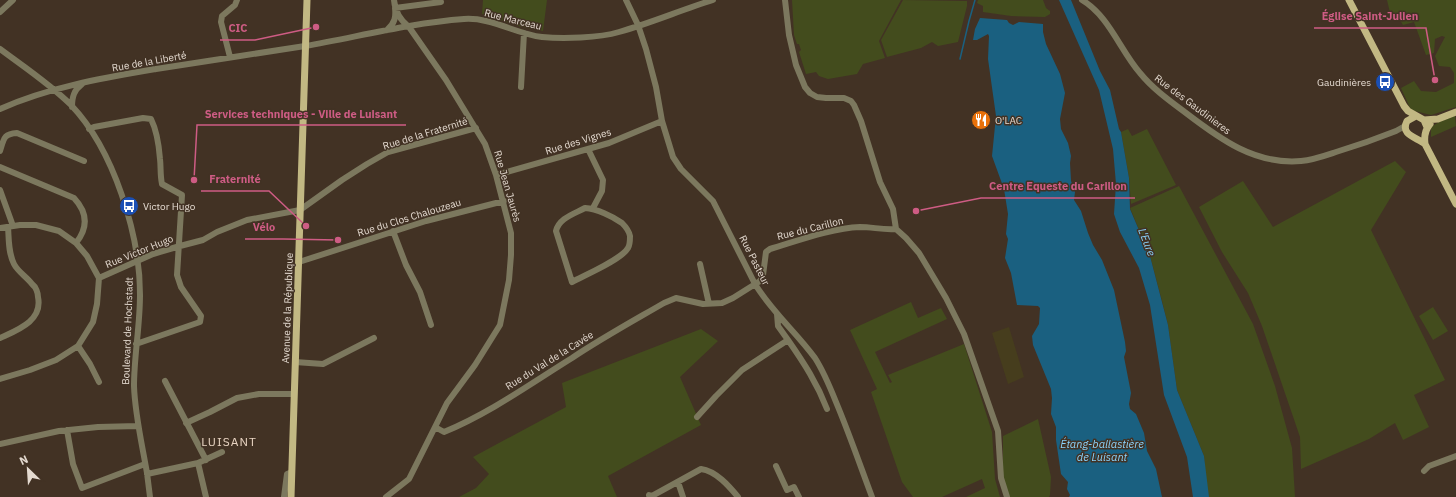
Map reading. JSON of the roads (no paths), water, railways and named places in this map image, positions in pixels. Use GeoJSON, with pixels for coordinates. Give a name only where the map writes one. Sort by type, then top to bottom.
{"type":"FeatureCollection","features":[{"type":"Feature","properties":{"kind":"main road","name":"Avenue de la République"},"geometry":{"type":"LineString","coordinates":[[291,497],[307,0]]}},
{"type":"Feature","properties":{"kind":"main road"},"geometry":{"type":"LineString","coordinates":[[1349,0],[1404,106],[1408,134],[1424,144],[1456,204]]}},
{"type":"Feature","properties":{"kind":"main road"},"geometry":{"type":"LineString","coordinates":[[1404,106],[1416,116],[1424,120],[1438,118],[1456,112]]}},
{"type":"Feature","properties":{"kind":"main road"},"geometry":{"type":"LineString","coordinates":[[1406,124],[1410,118],[1416,116]]}},
{"type":"Feature","properties":{"kind":"main road"},"geometry":{"type":"LineString","coordinates":[[1416,138],[1426,131],[1438,118]]}},
{"type":"Feature","properties":{"kind":"main road"},"geometry":{"type":"LineString","coordinates":[[1424,120],[1426,131],[1424,144]]}},
{"type":"Feature","properties":{"kind":"street"},"geometry":{"type":"LineString","coordinates":[[0,12],[13,0]]}},
{"type":"Feature","properties":{"kind":"street"},"geometry":{"type":"LineString","coordinates":[[230,57],[221,22],[222,16],[235,5],[236,0]]}},
{"type":"Feature","properties":{"kind":"street"},"geometry":{"type":"LineString","coordinates":[[386,31],[393,25],[395,16],[394,0]]}},
{"type":"Feature","properties":{"kind":"street","name":"Rue Pasteur"},"geometry":{"type":"LineString","coordinates":[[626,0],[638,25],[648,56],[656,87],[662,121],[673,157],[681,169],[712,200],[762,296],[802,342],[823,372],[842,416],[872,497]]}},
{"type":"Feature","properties":{"kind":"street","name":"Rue Marceau"},"geometry":{"type":"LineString","coordinates":[[305,46],[409,26],[466,19],[494,23],[541,37],[554,38],[592,36],[618,32],[713,0]]}},
{"type":"Feature","properties":{"kind":"street"},"geometry":{"type":"LineString","coordinates":[[785,0],[789,35],[796,65],[805,87],[810,93],[817,97],[844,98],[851,101],[854,105],[861,121],[880,182],[893,209],[896,228],[919,253],[946,298],[964,334],[998,431],[1001,478],[1007,497]]}},
{"type":"Feature","properties":{"kind":"street","name":"Rue des Gaudinieres"},"geometry":{"type":"LineString","coordinates":[[1082,0],[1091,6],[1102,18],[1128,58],[1140,74],[1154,88],[1209,130],[1245,152],[1262,158],[1286,161],[1311,160],[1396,132]]}},
{"type":"Feature","properties":{"kind":"street"},"geometry":{"type":"LineString","coordinates":[[395,8],[441,2]]}},
{"type":"Feature","properties":{"kind":"street","name":"Rue Jean Jaurès"},"geometry":{"type":"LineString","coordinates":[[395,8],[402,21],[409,26],[446,80],[485,144],[504,201],[511,233],[509,280],[500,325],[475,365],[447,403],[436,427]]}},
{"type":"Feature","properties":{"kind":"street"},"geometry":{"type":"LineString","coordinates":[[521,87],[524,32]]}},
{"type":"Feature","properties":{"kind":"street","name":"Rue de la Liberté"},"geometry":{"type":"LineString","coordinates":[[0,109],[24,99],[85,82],[230,57],[305,46]]}},
{"type":"Feature","properties":{"kind":"street","name":"Boulevard de Hochstadt"},"geometry":{"type":"LineString","coordinates":[[0,49],[55,90],[72,107],[104,151],[113,171],[127,212],[138,261],[140,297],[134,388],[138,426],[150,497]]}},
{"type":"Feature","properties":{"kind":"street"},"geometry":{"type":"LineString","coordinates":[[72,107],[74,93],[79,86],[85,82]]}},
{"type":"Feature","properties":{"kind":"street"},"geometry":{"type":"LineString","coordinates":[[89,129],[143,118],[151,119],[155,126],[162,184],[182,195],[177,275],[182,287],[201,316],[200,322],[136,344]]}},
{"type":"Feature","properties":{"kind":"street","name":"Rue des Vignes"},"geometry":{"type":"LineString","coordinates":[[496,175],[609,143],[662,121]]}},
{"type":"Feature","properties":{"kind":"street"},"geometry":{"type":"LineString","coordinates":[[1396,132],[1406,124]]}},
{"type":"Feature","properties":{"kind":"street","name":"Rue de la Fraternité"},"geometry":{"type":"LineString","coordinates":[[300,210],[348,176],[388,152],[476,128]]}},
{"type":"Feature","properties":{"kind":"street"},"geometry":{"type":"LineString","coordinates":[[1396,132],[1408,134]]}},
{"type":"Feature","properties":{"kind":"street"},"geometry":{"type":"LineString","coordinates":[[0,151],[5,137],[9,134],[17,133],[84,161]]}},
{"type":"Feature","properties":{"kind":"street"},"geometry":{"type":"LineString","coordinates":[[588,149],[603,180],[602,191],[592,208]]}},
{"type":"Feature","properties":{"kind":"street"},"geometry":{"type":"LineString","coordinates":[[0,167],[74,198],[79,203],[85,220],[85,227],[82,235],[76,243]]}},
{"type":"Feature","properties":{"kind":"street"},"geometry":{"type":"LineString","coordinates":[[0,190],[11,227],[10,252],[14,264],[33,284],[38,293],[40,303],[38,311],[30,322],[0,338]]}},
{"type":"Feature","properties":{"kind":"street","name":"Rue du Clos Chalouzeau"},"geometry":{"type":"LineString","coordinates":[[298,262],[426,221],[504,201]]}},
{"type":"Feature","properties":{"kind":"street"},"geometry":{"type":"LineString","coordinates":[[585,208],[592,208],[624,225],[629,231],[630,239],[628,248],[620,257],[572,282],[556,231],[562,220],[585,208]]}},
{"type":"Feature","properties":{"kind":"street","name":"Rue Victor Hugo"},"geometry":{"type":"LineString","coordinates":[[99,278],[153,254],[202,240],[246,220],[300,210]]}},
{"type":"Feature","properties":{"kind":"street"},"geometry":{"type":"LineString","coordinates":[[0,228],[20,225],[36,225],[59,231],[76,243],[87,256],[99,278],[97,304],[93,322],[78,346],[56,360],[0,379]]}},
{"type":"Feature","properties":{"kind":"street","name":"Rue du Carillon"},"geometry":{"type":"LineString","coordinates":[[755,284],[760,281],[764,274],[766,252],[770,249],[830,232],[860,227],[885,230],[896,228]]}},
{"type":"Feature","properties":{"kind":"street"},"geometry":{"type":"LineString","coordinates":[[393,231],[406,265],[420,292],[431,325]]}},
{"type":"Feature","properties":{"kind":"street"},"geometry":{"type":"LineString","coordinates":[[700,264],[709,304]]}},
{"type":"Feature","properties":{"kind":"street","name":"Rue du Val de la Cavée"},"geometry":{"type":"LineString","coordinates":[[436,427],[444,432],[496,406],[590,346],[664,303],[676,298],[703,304],[722,303],[755,284]]}},
{"type":"Feature","properties":{"kind":"street"},"geometry":{"type":"LineString","coordinates":[[777,314],[778,326],[808,369],[821,392],[827,409]]}},
{"type":"Feature","properties":{"kind":"street"},"geometry":{"type":"LineString","coordinates":[[295,362],[323,364],[374,338]]}},
{"type":"Feature","properties":{"kind":"street"},"geometry":{"type":"LineString","coordinates":[[697,417],[742,370],[788,340]]}},
{"type":"Feature","properties":{"kind":"street"},"geometry":{"type":"LineString","coordinates":[[78,346],[90,364],[99,382]]}},
{"type":"Feature","properties":{"kind":"street"},"geometry":{"type":"LineString","coordinates":[[165,381],[206,460]]}},
{"type":"Feature","properties":{"kind":"street"},"geometry":{"type":"LineString","coordinates":[[186,422],[237,398],[264,394],[294,394]]}},
{"type":"Feature","properties":{"kind":"street"},"geometry":{"type":"LineString","coordinates":[[0,444],[55,431],[98,427],[138,426]]}},
{"type":"Feature","properties":{"kind":"street"},"geometry":{"type":"LineString","coordinates":[[386,497],[409,479],[436,427]]}},
{"type":"Feature","properties":{"kind":"street"},"geometry":{"type":"LineString","coordinates":[[67,430],[73,464],[82,488],[145,464]]}},
{"type":"Feature","properties":{"kind":"street"},"geometry":{"type":"LineString","coordinates":[[147,474],[198,464],[222,452]]}},
{"type":"Feature","properties":{"kind":"street"},"geometry":{"type":"LineString","coordinates":[[1424,471],[1429,466],[1456,456]]}},
{"type":"Feature","properties":{"kind":"street"},"geometry":{"type":"LineString","coordinates":[[198,464],[206,497]]}},
{"type":"Feature","properties":{"kind":"street"},"geometry":{"type":"LineString","coordinates":[[776,466],[787,490],[794,487],[799,497]]}},
{"type":"Feature","properties":{"kind":"street"},"geometry":{"type":"LineString","coordinates":[[649,495],[652,496],[701,469],[707,470],[727,484],[738,497]]}},
{"type":"Feature","properties":{"kind":"street"},"geometry":{"type":"LineString","coordinates":[[284,497],[287,474],[292,472]]}},
{"type":"Feature","properties":{"kind":"street"},"geometry":{"type":"LineString","coordinates":[[678,482],[683,497]]}},
{"type":"Feature","properties":{"kind":"water"},"geometry":{"type":"Polygon","coordinates":[[[1059,0],[1071,0],[1100,71],[1110,90],[1121,132],[1129,178],[1130,209],[1150,256],[1168,325],[1177,390],[1204,456],[1209,497],[1193,497],[1187,457],[1164,395],[1150,305],[1139,268],[1120,232],[1114,214],[1116,184],[1113,149],[1099,90],[1059,0]]]}},
{"type":"Feature","properties":{"kind":"water","name":"Étang-ballastière de Luisant"},"geometry":{"type":"Polygon","coordinates":[[[980,18],[1007,20],[1013,25],[1019,22],[1043,24],[1046,44],[1060,74],[1065,93],[1060,119],[1061,129],[1068,143],[1071,156],[1071,181],[1075,192],[1074,200],[1081,211],[1093,245],[1102,260],[1114,290],[1125,342],[1126,351],[1124,357],[1131,393],[1129,404],[1130,409],[1136,414],[1144,433],[1147,451],[1156,469],[1162,497],[1069,497],[1070,495],[1067,489],[1068,482],[1061,474],[1056,440],[1056,427],[1051,414],[1051,389],[1033,345],[1032,336],[1039,324],[1040,308],[1038,306],[1017,305],[1011,273],[1005,258],[1008,239],[1006,234],[1008,214],[1004,189],[992,156],[996,116],[988,59],[989,36],[988,34],[977,40],[973,40],[975,29],[980,18]]]}},
{"type":"Feature","properties":{"kind":"waterway"},"geometry":{"type":"LineString","coordinates":[[960,59],[975,0]]}},
{"type":"Feature","properties":{"kind":"place","name":"CIC"},"geometry":{"type":"Point","coordinates":[316,27]}},
{"type":"Feature","properties":{"kind":"place","name":"Église Saint-Julien"},"geometry":{"type":"Point","coordinates":[1435,80]}},
{"type":"Feature","properties":{"kind":"place","name":"Gaudinières"},"geometry":{"type":"Point","coordinates":[1385,82]}},
{"type":"Feature","properties":{"kind":"place","name":"O'LAC"},"geometry":{"type":"Point","coordinates":[981,120]}},
{"type":"Feature","properties":{"kind":"place","name":"Services techniques - Ville de Luisant"},"geometry":{"type":"Point","coordinates":[194,180]}},
{"type":"Feature","properties":{"kind":"place","name":"Victor Hugo"},"geometry":{"type":"Point","coordinates":[129,206]}},
{"type":"Feature","properties":{"kind":"place","name":"Centre Equeste du Carillon"},"geometry":{"type":"Point","coordinates":[916,211]}},
{"type":"Feature","properties":{"kind":"place","name":"Fraternité"},"geometry":{"type":"Point","coordinates":[306,226]}},
{"type":"Feature","properties":{"kind":"place","name":"Vélo"},"geometry":{"type":"Point","coordinates":[338,240]}},
{"type":"Feature","properties":{"kind":"district","name":"LUISANT"},"geometry":{"type":"Point","coordinates":[229,442]}},
{"type":"Feature","properties":{"kind":"water label","name":"L'Eure"},"geometry":{"type":"Point","coordinates":[1147,242]}}]}
